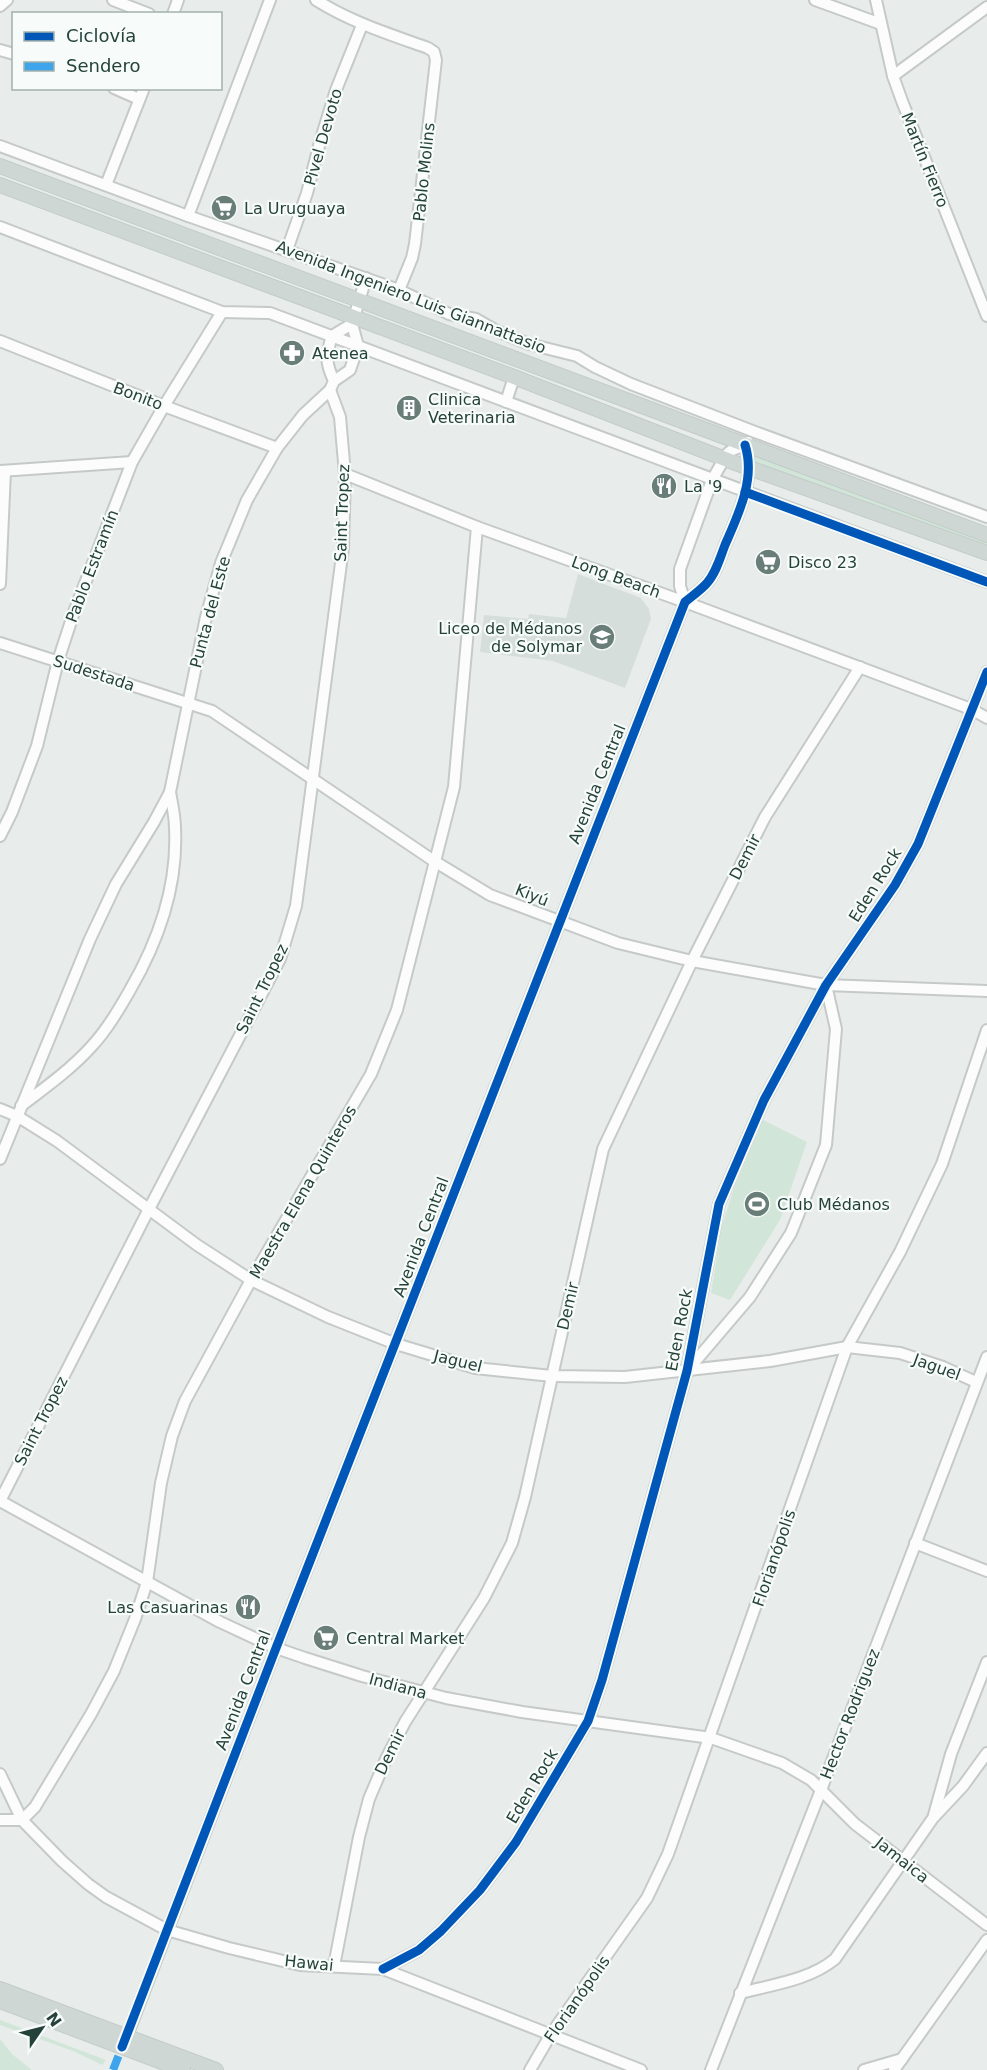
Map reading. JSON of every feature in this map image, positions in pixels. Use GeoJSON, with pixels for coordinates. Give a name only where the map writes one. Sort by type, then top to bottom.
{"type":"FeatureCollection","features":[{"type":"Feature","properties":{"kind":"main road","name":"Avenida Ingeniero Luis Giannattasio"},"geometry":{"type":"LineString","coordinates":[[0,166],[987,535]]}},
{"type":"Feature","properties":{"kind":"main road"},"geometry":{"type":"LineString","coordinates":[[0,185],[353,321],[514,377],[748,467],[987,553]]}},
{"type":"Feature","properties":{"kind":"main road"},"geometry":{"type":"LineString","coordinates":[[0,1989],[183,2070]]}},
{"type":"Feature","properties":{"kind":"main road"},"geometry":{"type":"LineString","coordinates":[[0,2001],[216,2070]]}},
{"type":"Feature","properties":{"kind":"street"},"geometry":{"type":"LineString","coordinates":[[0,6],[7,0]]}},
{"type":"Feature","properties":{"kind":"street"},"geometry":{"type":"LineString","coordinates":[[113,0],[144,12]]}},
{"type":"Feature","properties":{"kind":"street"},"geometry":{"type":"LineString","coordinates":[[188,216],[270,0]]}},
{"type":"Feature","properties":{"kind":"street"},"geometry":{"type":"LineString","coordinates":[[316,0],[362,25]]}},
{"type":"Feature","properties":{"kind":"street"},"geometry":{"type":"LineString","coordinates":[[815,0],[881,24]]}},
{"type":"Feature","properties":{"kind":"street","name":"Martín Fierro"},"geometry":{"type":"LineString","coordinates":[[876,0],[893,76],[987,316]]}},
{"type":"Feature","properties":{"kind":"street"},"geometry":{"type":"LineString","coordinates":[[893,76],[987,7]]}},
{"type":"Feature","properties":{"kind":"street","name":"Pablo Molins"},"geometry":{"type":"LineString","coordinates":[[362,25],[428,48],[434,52],[436,60],[415,244],[399,290]]}},
{"type":"Feature","properties":{"kind":"street","name":"Pivel Devoto"},"geometry":{"type":"LineString","coordinates":[[288,249],[307,194],[336,90],[362,25]]}},
{"type":"Feature","properties":{"kind":"street"},"geometry":{"type":"LineString","coordinates":[[106,185],[141,94],[123,90]]}},
{"type":"Feature","properties":{"kind":"street","name":"Avenida Ingeniero Luis Giannattasio"},"geometry":{"type":"LineString","coordinates":[[0,146],[188,216],[288,249],[399,290],[449,314],[476,319],[497,331],[529,344],[576,356],[631,384],[987,517]]}},
{"type":"Feature","properties":{"kind":"street"},"geometry":{"type":"LineString","coordinates":[[0,227],[222,312],[270,313],[987,582]]}},
{"type":"Feature","properties":{"kind":"street"},"geometry":{"type":"LineString","coordinates":[[358,346],[353,321],[366,278]]}},
{"type":"Feature","properties":{"kind":"street","name":"Pablo Estramín"},"geometry":{"type":"LineString","coordinates":[[0,836],[12,812],[37,746],[58,662],[74,612],[132,462],[222,312]]}},
{"type":"Feature","properties":{"kind":"street"},"geometry":{"type":"LineString","coordinates":[[332,336],[353,321]]}},
{"type":"Feature","properties":{"kind":"street","name":"Saint Tropez"},"geometry":{"type":"LineString","coordinates":[[0,1501],[280,959],[296,906],[343,548],[345,474],[340,417],[326,356],[332,336]]}},
{"type":"Feature","properties":{"kind":"street","name":"Bonito"},"geometry":{"type":"LineString","coordinates":[[0,341],[277,448]]}},
{"type":"Feature","properties":{"kind":"street","name":"Punta del Este"},"geometry":{"type":"LineString","coordinates":[[0,1159],[90,939],[116,884],[170,792],[206,617],[221,563],[247,500],[277,448],[303,415],[350,370],[358,346]]}},
{"type":"Feature","properties":{"kind":"street"},"geometry":{"type":"LineString","coordinates":[[506,402],[514,377]]}},
{"type":"Feature","properties":{"kind":"street"},"geometry":{"type":"LineString","coordinates":[[685,602],[680,586],[680,569],[712,480],[724,458],[732,450],[745,446],[755,432]]}},
{"type":"Feature","properties":{"kind":"street","name":"Avenida Central"},"geometry":{"type":"LineString","coordinates":[[124,2042],[558,922],[685,602],[706,584],[713,574],[740,510],[748,467],[745,446]]}},
{"type":"Feature","properties":{"kind":"street"},"geometry":{"type":"LineString","coordinates":[[0,584],[3,471],[132,462]]}},
{"type":"Feature","properties":{"kind":"street","name":"Long Beach"},"geometry":{"type":"LineString","coordinates":[[345,474],[477,527],[971,709],[987,718]]}},
{"type":"Feature","properties":{"kind":"street","name":"Maestra Elena Quinteros"},"geometry":{"type":"LineString","coordinates":[[22,1820],[35,1808],[91,1714],[114,1671],[135,1619],[147,1582],[161,1483],[185,1401],[251,1280],[371,1074],[397,1010],[454,787],[477,527]]}},
{"type":"Feature","properties":{"kind":"street","name":"Sudestada"},"geometry":{"type":"LineString","coordinates":[[0,643],[188,702]]}},
{"type":"Feature","properties":{"kind":"street","name":"Demir"},"geometry":{"type":"LineString","coordinates":[[334,1966],[359,1837],[369,1799],[386,1759],[422,1692],[483,1598],[512,1543],[603,1149],[692,961],[765,817],[860,667]]}},
{"type":"Feature","properties":{"kind":"street","name":"Eden Rock"},"geometry":{"type":"LineString","coordinates":[[383,1970],[419,1950],[441,1932],[480,1890],[516,1842],[588,1721],[602,1680],[687,1371],[719,1204],[764,1100],[826,985],[895,885],[918,844],[987,672]]}},
{"type":"Feature","properties":{"kind":"street","name":"Kiyú"},"geometry":{"type":"LineString","coordinates":[[188,702],[212,711],[434,861],[490,895],[558,922],[618,943],[692,961],[826,985],[987,991]]}},
{"type":"Feature","properties":{"kind":"street","name":"Punta del Este"},"geometry":{"type":"LineString","coordinates":[[19,1111],[61,1077],[93,1046],[119,1009],[144,966],[164,917],[174,868],[175,828],[170,792]]}},
{"type":"Feature","properties":{"kind":"street","name":"Eden Rock"},"geometry":{"type":"LineString","coordinates":[[687,1371],[750,1297],[791,1233],[826,1145],[836,1029],[826,985]]}},
{"type":"Feature","properties":{"kind":"street","name":"Florianópolis"},"geometry":{"type":"LineString","coordinates":[[530,2070],[551,2034],[647,1898],[668,1854],[711,1738],[847,1347],[900,1252],[942,1164],[987,1030]]}},
{"type":"Feature","properties":{"kind":"street","name":"Jaguel"},"geometry":{"type":"LineString","coordinates":[[0,1109],[19,1111],[197,1245],[251,1280],[328,1317],[396,1344],[475,1368],[552,1376],[625,1377],[770,1361],[847,1347],[900,1353],[943,1367],[976,1382]]}},
{"type":"Feature","properties":{"kind":"street","name":"Hector Rodriguez"},"geometry":{"type":"LineString","coordinates":[[711,2070],[987,1356]]}},
{"type":"Feature","properties":{"kind":"street","name":"Indiana"},"geometry":{"type":"LineString","coordinates":[[0,1501],[220,1622],[276,1648],[362,1676],[422,1692],[522,1712],[711,1738],[782,1763],[811,1780],[821,1790]]}},
{"type":"Feature","properties":{"kind":"street"},"geometry":{"type":"LineString","coordinates":[[915,1543],[987,1572]]}},
{"type":"Feature","properties":{"kind":"street"},"geometry":{"type":"LineString","coordinates":[[933,1818],[951,1754],[987,1662]]}},
{"type":"Feature","properties":{"kind":"street"},"geometry":{"type":"LineString","coordinates":[[740,1994],[812,1972],[835,1959],[933,1818],[963,1786],[987,1753]]}},
{"type":"Feature","properties":{"kind":"street"},"geometry":{"type":"LineString","coordinates":[[0,1774],[22,1820],[8,1822],[0,1820]]}},
{"type":"Feature","properties":{"kind":"street","name":"Jamaica"},"geometry":{"type":"LineString","coordinates":[[821,1790],[855,1824],[987,1925]]}},
{"type":"Feature","properties":{"kind":"street","name":"Hawai"},"geometry":{"type":"LineString","coordinates":[[22,1820],[88,1884],[106,1897],[167,1930],[300,1965],[383,1970],[641,2070]]}},
{"type":"Feature","properties":{"kind":"street"},"geometry":{"type":"LineString","coordinates":[[894,2070],[987,1940]]}},
{"type":"Feature","properties":{"kind":"street"},"geometry":{"type":"LineString","coordinates":[[864,2070],[902,2059]]}},
{"type":"Feature","properties":{"kind":"shaded area","name":"Liceo de Médanos de Solymar"},"geometry":{"type":"Polygon","coordinates":[[[578,574],[641,598],[649,609],[651,619],[625,688],[553,661],[480,652],[484,615],[528,619],[529,614],[566,618],[578,574]]]}},
{"type":"Feature","properties":{"kind":"green space"},"geometry":{"type":"Polygon","coordinates":[[[752,453],[987,540],[987,548],[749,460],[752,453]]]}},
{"type":"Feature","properties":{"kind":"green space","name":"Club Médanos"},"geometry":{"type":"Polygon","coordinates":[[[763,1120],[807,1142],[780,1220],[730,1300],[711,1293],[721,1229],[734,1188],[763,1120]]]}},
{"type":"Feature","properties":{"kind":"green space"},"geometry":{"type":"Polygon","coordinates":[[[0,2020],[106,2060],[102,2065],[73,2051],[0,2025],[0,2020]]]}},
{"type":"Feature","properties":{"kind":"green space"},"geometry":{"type":"Polygon","coordinates":[[[0,2039],[12,2054],[32,2070],[0,2070],[0,2039]]]}},
{"type":"Feature","properties":{"kind":"marked path"},"geometry":{"type":"LineString","coordinates":[[113,2070],[122,2047]]}},
{"type":"Feature","properties":{"kind":"cycle path"},"geometry":{"type":"LineString","coordinates":[[122,2047],[685,602],[705,586],[713,575],[735,522],[747,484],[748,458],[745,445]]}},
{"type":"Feature","properties":{"kind":"cycle path"},"geometry":{"type":"LineString","coordinates":[[745,492],[987,582]]}},
{"type":"Feature","properties":{"kind":"cycle path"},"geometry":{"type":"LineString","coordinates":[[383,1969],[419,1950],[441,1931],[480,1890],[516,1842],[588,1721],[602,1680],[687,1371],[719,1204],[764,1100],[826,985],[895,885],[918,844],[987,672]]}},
{"type":"Feature","properties":{"kind":"place","name":"La Uruguaya"},"geometry":{"type":"Point","coordinates":[224,208]}},
{"type":"Feature","properties":{"kind":"place","name":"Atenea"},"geometry":{"type":"Point","coordinates":[292,353]}},
{"type":"Feature","properties":{"kind":"place","name":"Clinica Veterinaria"},"geometry":{"type":"Point","coordinates":[409,408]}},
{"type":"Feature","properties":{"kind":"place","name":"La '9"},"geometry":{"type":"Point","coordinates":[664,486]}},
{"type":"Feature","properties":{"kind":"place","name":"Disco 23"},"geometry":{"type":"Point","coordinates":[768,562]}},
{"type":"Feature","properties":{"kind":"place","name":"Liceo de Médanos de Solymar"},"geometry":{"type":"Point","coordinates":[602,637]}},
{"type":"Feature","properties":{"kind":"place","name":"Club Médanos"},"geometry":{"type":"Point","coordinates":[757,1204]}},
{"type":"Feature","properties":{"kind":"place","name":"Las Casuarinas"},"geometry":{"type":"Point","coordinates":[248,1607]}},
{"type":"Feature","properties":{"kind":"place","name":"Central Market"},"geometry":{"type":"Point","coordinates":[326,1638]}}]}
